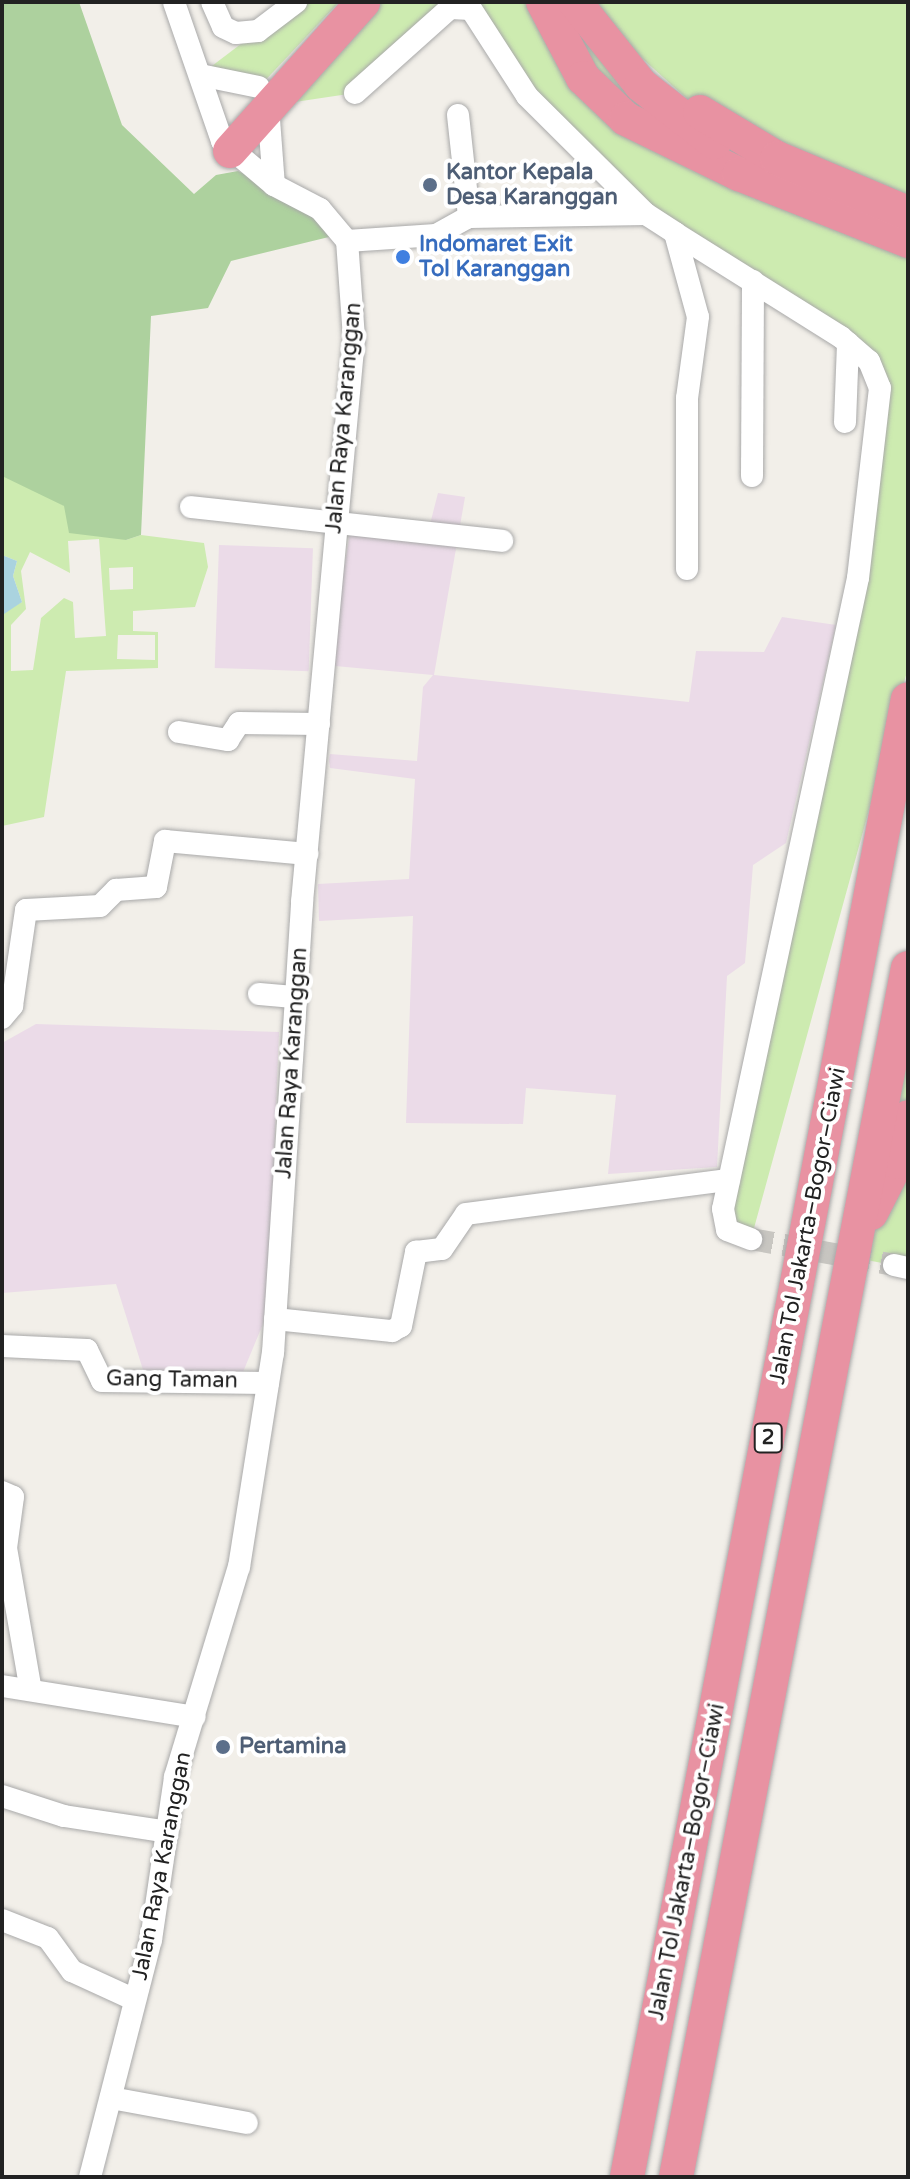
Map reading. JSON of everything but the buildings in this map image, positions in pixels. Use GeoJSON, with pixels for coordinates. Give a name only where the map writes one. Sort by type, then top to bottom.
{"type":"FeatureCollection","features":[{"type":"Feature","properties":{"kind":"highway"},"geometry":{"type":"LineString","coordinates":[[263,97],[339,2]]}},
{"type":"Feature","properties":{"kind":"highway"},"geometry":{"type":"LineString","coordinates":[[223,140],[263,97],[363,2]]}},
{"type":"Feature","properties":{"kind":"highway"},"geometry":{"type":"LineString","coordinates":[[543,2],[583,78],[626,119],[739,174],[908,230]]}},
{"type":"Feature","properties":{"kind":"highway"},"geometry":{"type":"LineString","coordinates":[[575,2],[620,64],[706,138],[908,230]]}},
{"type":"Feature","properties":{"kind":"highway"},"geometry":{"type":"LineString","coordinates":[[595,2],[624,42],[714,123],[908,230]]}},
{"type":"Feature","properties":{"kind":"highway","name":"Jalan Tol Jakarta–Bogor–Ciawi"},"geometry":{"type":"LineString","coordinates":[[627,2177],[908,699]]}},
{"type":"Feature","properties":{"kind":"highway","name":"2"},"geometry":{"type":"LineString","coordinates":[[676,2177],[908,968]]}},
{"type":"Feature","properties":{"kind":"highway"},"geometry":{"type":"LineString","coordinates":[[853,1247],[897,1162],[908,1117]]}},
{"type":"Feature","properties":{"kind":"street"},"geometry":{"type":"LineString","coordinates":[[174,2],[223,140],[274,185],[320,209],[347,241],[436,235],[469,217],[646,214]]}},
{"type":"Feature","properties":{"kind":"street"},"geometry":{"type":"LineString","coordinates":[[212,2],[223,27],[236,33],[258,31],[296,2]]}},
{"type":"Feature","properties":{"kind":"street"},"geometry":{"type":"LineString","coordinates":[[355,93],[450,8],[471,9],[535,105],[646,214],[848,343],[869,361],[880,388],[863,549],[729,1180],[723,1226],[751,1239]]}},
{"type":"Feature","properties":{"kind":"street"},"geometry":{"type":"LineString","coordinates":[[200,75],[263,97],[274,185]]}},
{"type":"Feature","properties":{"kind":"street"},"geometry":{"type":"LineString","coordinates":[[458,115],[469,217]]}},
{"type":"Feature","properties":{"kind":"street"},"geometry":{"type":"LineString","coordinates":[[675,233],[698,317],[687,398],[687,569]]}},
{"type":"Feature","properties":{"kind":"street","name":"Jalan Raya Karanggan"},"geometry":{"type":"LineString","coordinates":[[90,2177],[135,2000],[168,1832],[175,1777],[239,1567],[268,1383],[307,854],[354,338],[347,241]]}},
{"type":"Feature","properties":{"kind":"street"},"geometry":{"type":"LineString","coordinates":[[752,476],[753,281]]}},
{"type":"Feature","properties":{"kind":"street"},"geometry":{"type":"LineString","coordinates":[[845,422],[848,343]]}},
{"type":"Feature","properties":{"kind":"street"},"geometry":{"type":"LineString","coordinates":[[191,507],[502,541]]}},
{"type":"Feature","properties":{"kind":"street"},"geometry":{"type":"LineString","coordinates":[[179,732],[228,740],[239,723],[319,724]]}},
{"type":"Feature","properties":{"kind":"street"},"geometry":{"type":"LineString","coordinates":[[2,1018],[12,1006],[27,909],[100,906],[116,890],[156,887],[165,841],[307,854]]}},
{"type":"Feature","properties":{"kind":"street"},"geometry":{"type":"LineString","coordinates":[[259,994],[297,997]]}},
{"type":"Feature","properties":{"kind":"street"},"geometry":{"type":"LineString","coordinates":[[275,1319],[392,1331],[401,1326],[416,1252],[442,1249],[466,1214],[729,1180]]}},
{"type":"Feature","properties":{"kind":"street","name":"Gang Taman"},"geometry":{"type":"LineString","coordinates":[[2,1346],[87,1350],[102,1381],[268,1383]]}},
{"type":"Feature","properties":{"kind":"street"},"geometry":{"type":"LineString","coordinates":[[2,1492],[13,1497],[6,1548],[30,1686]]}},
{"type":"Feature","properties":{"kind":"street"},"geometry":{"type":"LineString","coordinates":[[2,1686],[30,1686],[195,1717]]}},
{"type":"Feature","properties":{"kind":"street"},"geometry":{"type":"LineString","coordinates":[[2,1796],[64,1816],[168,1832]]}},
{"type":"Feature","properties":{"kind":"street"},"geometry":{"type":"LineString","coordinates":[[2,1920],[48,1938],[72,1971],[135,2000]]}},
{"type":"Feature","properties":{"kind":"street"},"geometry":{"type":"LineString","coordinates":[[111,2098],[247,2123]]}},
{"type":"Feature","properties":{"kind":"shaded area"},"geometry":{"type":"Polygon","coordinates":[[[438,493],[465,497],[434,675],[689,702],[696,651],[764,652],[782,617],[836,625],[786,843],[753,865],[745,963],[727,976],[717,1167],[608,1174],[616,1095],[526,1088],[523,1124],[406,1123],[413,916],[319,921],[318,884],[409,879],[415,779],[330,768],[329,760],[330,754],[417,761],[423,687],[433,675],[335,666],[340,593],[351,527],[428,532],[438,493]]]}},
{"type":"Feature","properties":{"kind":"shaded area"},"geometry":{"type":"Polygon","coordinates":[[[219,545],[313,548],[309,671],[215,668],[219,545]]]}},
{"type":"Feature","properties":{"kind":"shaded area"},"geometry":{"type":"Polygon","coordinates":[[[36,1024],[279,1032],[269,1281],[263,1324],[243,1372],[144,1373],[116,1284],[2,1293],[2,1043],[36,1024]]]}},
{"type":"Feature","properties":{"kind":"green space"},"geometry":{"type":"Polygon","coordinates":[[[2,2],[79,2],[122,125],[194,194],[216,175],[238,171],[285,193],[333,236],[231,261],[208,308],[151,316],[141,535],[126,540],[69,533],[64,506],[2,476],[2,2]]]}},
{"type":"Feature","properties":{"kind":"green space"},"geometry":{"type":"Polygon","coordinates":[[[296,2],[339,2],[259,87],[200,75],[296,2]]]}},
{"type":"Feature","properties":{"kind":"green space"},"geometry":{"type":"Polygon","coordinates":[[[363,2],[575,2],[675,140],[908,241],[908,668],[751,1239],[727,1229],[858,578],[876,374],[646,214],[461,5],[355,93],[268,106],[363,2]]]}},
{"type":"Feature","properties":{"kind":"green space"},"geometry":{"type":"Polygon","coordinates":[[[595,2],[908,2],[908,213],[714,123],[624,42],[595,2]]]}},
{"type":"Feature","properties":{"kind":"green space"},"geometry":{"type":"Polygon","coordinates":[[[9,475],[126,540],[141,535],[204,543],[208,567],[195,607],[133,611],[133,631],[158,632],[158,668],[66,671],[44,817],[2,826],[2,612],[22,602],[13,576],[17,561],[2,555],[2,476],[9,475]],[[99,539],[68,541],[70,573],[30,552],[21,571],[26,609],[11,625],[11,671],[33,670],[41,618],[64,598],[73,602],[75,638],[106,636],[99,539]],[[133,567],[109,568],[110,590],[133,589],[133,567]],[[118,635],[117,659],[155,660],[155,635],[118,635]]]}},
{"type":"Feature","properties":{"kind":"green space"},"geometry":{"type":"Polygon","coordinates":[[[908,968],[908,1268],[851,1257],[908,968]]]}},
{"type":"Feature","properties":{"kind":"water"},"geometry":{"type":"Polygon","coordinates":[[[2,555],[17,561],[13,576],[22,602],[4,614],[2,555]]]}},
{"type":"Feature","properties":{"kind":"tunnel"},"geometry":{"type":"LineString","coordinates":[[751,1239],[894,1265]]}},
{"type":"Feature","properties":{"kind":"place","name":"Kantor Kepala Desa Karanggan"},"geometry":{"type":"Point","coordinates":[430,185]}},
{"type":"Feature","properties":{"kind":"place","name":"Indomaret Exit Tol Karanggan"},"geometry":{"type":"Point","coordinates":[403,257]}},
{"type":"Feature","properties":{"kind":"place","name":"Pertamina"},"geometry":{"type":"Point","coordinates":[223,1747]}}]}
